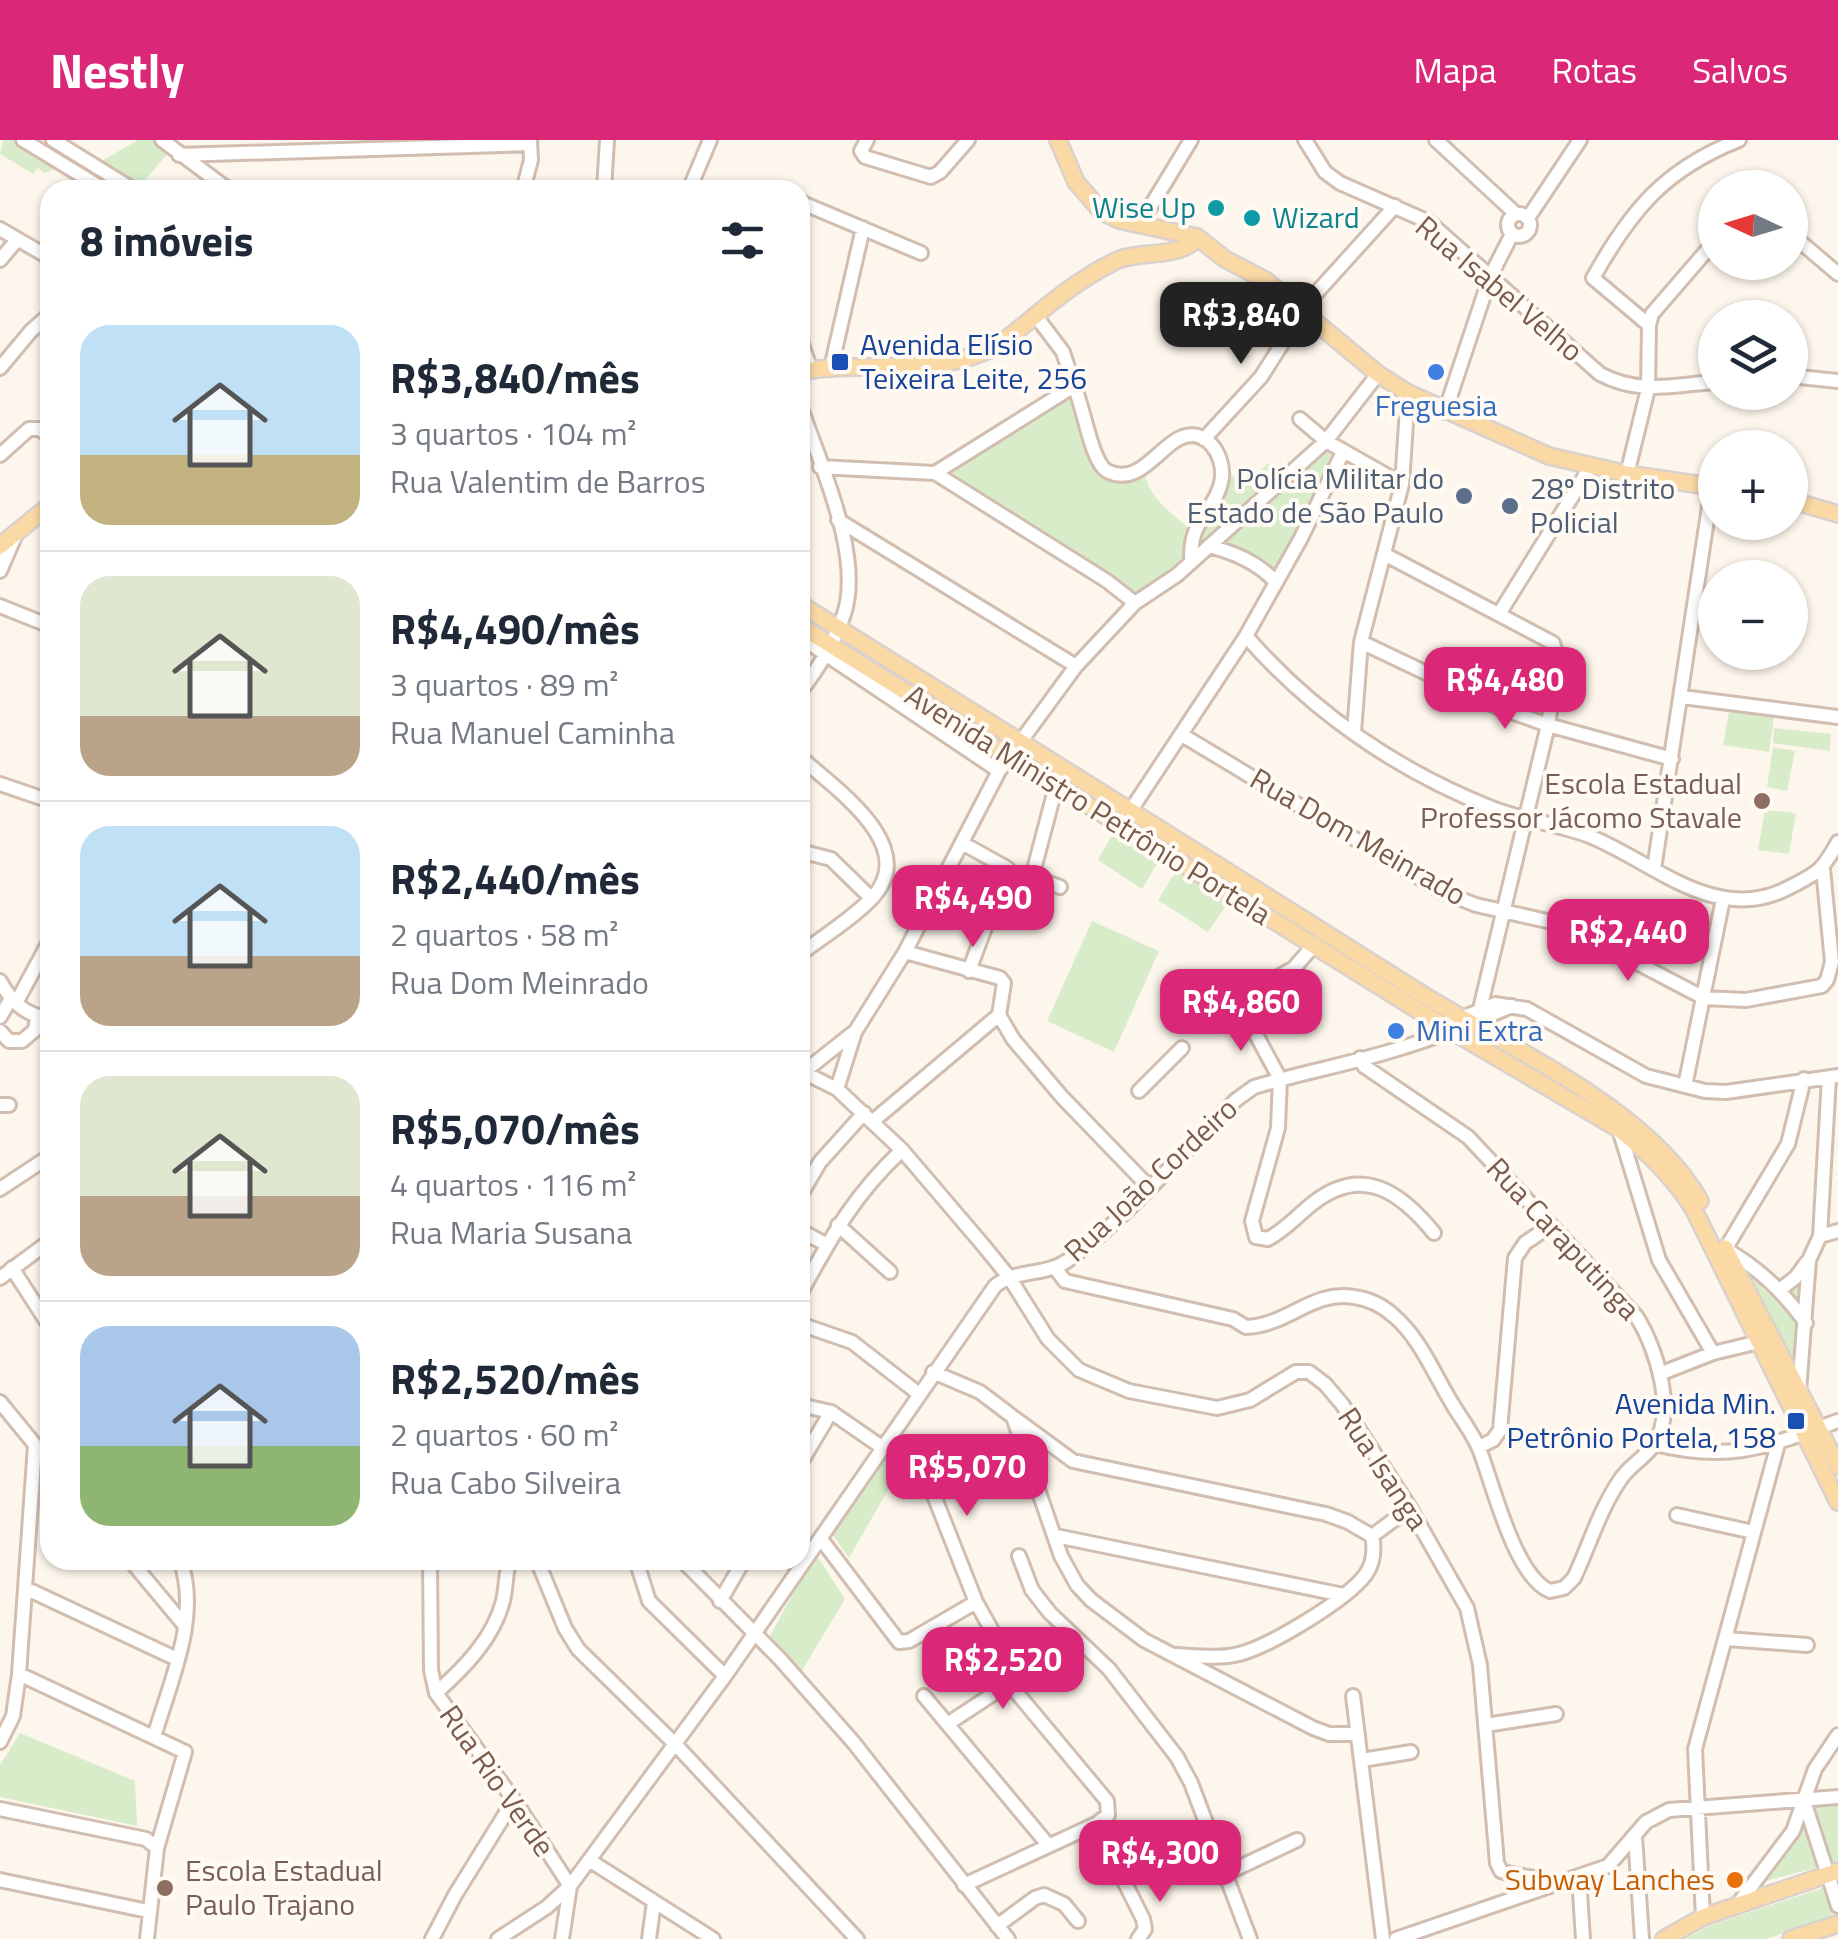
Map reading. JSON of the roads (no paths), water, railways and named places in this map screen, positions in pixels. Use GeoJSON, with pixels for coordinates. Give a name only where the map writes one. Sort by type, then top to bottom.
{"type":"FeatureCollection","features":[{"type":"Feature","properties":{"kind":"main road"},"geometry":{"type":"LineString","coordinates":[[1058,140],[1089,200],[1110,217],[1196,237],[1225,259],[1265,280],[1378,374],[1445,412],[1549,456],[1698,485]]}},
{"type":"Feature","properties":{"kind":"main road"},"geometry":{"type":"LineString","coordinates":[[1182,250],[1196,237]]}},
{"type":"Feature","properties":{"kind":"main road"},"geometry":{"type":"LineString","coordinates":[[810,370],[966,358],[998,344],[1111,263],[1132,255],[1182,250],[1225,259]]}},
{"type":"Feature","properties":{"kind":"main road"},"geometry":{"type":"LineString","coordinates":[[1808,505],[1838,514]]}},
{"type":"Feature","properties":{"kind":"main road"},"geometry":{"type":"LineString","coordinates":[[0,546],[40,514]]}},
{"type":"Feature","properties":{"kind":"main road","name":"Avenida Ministro Petrônio Portela"},"geometry":{"type":"LineString","coordinates":[[810,610],[1131,810],[1453,1027],[1627,1119],[1688,1181],[1726,1249],[1799,1391],[1838,1502]]}},
{"type":"Feature","properties":{"kind":"main road","name":"Avenida Ministro Petrônio Portela"},"geometry":{"type":"LineString","coordinates":[[810,635],[827,650],[1619,1129],[1652,1158],[1693,1208],[1759,1342],[1811,1431],[1838,1466]]}},
{"type":"Feature","properties":{"kind":"main road"},"geometry":{"type":"LineString","coordinates":[[1664,1939],[1704,1917],[1833,1872]]}},
{"type":"Feature","properties":{"kind":"main road"},"geometry":{"type":"LineString","coordinates":[[1791,1939],[1838,1924]]}},
{"type":"Feature","properties":{"kind":"street"},"geometry":{"type":"LineString","coordinates":[[23,140],[88,180]]}},
{"type":"Feature","properties":{"kind":"street"},"geometry":{"type":"LineString","coordinates":[[53,140],[118,180]]}},
{"type":"Feature","properties":{"kind":"street"},"geometry":{"type":"LineString","coordinates":[[162,140],[215,180]]}},
{"type":"Feature","properties":{"kind":"street"},"geometry":{"type":"LineString","coordinates":[[605,180],[607,140]]}},
{"type":"Feature","properties":{"kind":"street"},"geometry":{"type":"LineString","coordinates":[[692,180],[710,140]]}},
{"type":"Feature","properties":{"kind":"street"},"geometry":{"type":"LineString","coordinates":[[867,140],[862,154],[931,177],[968,140]]}},
{"type":"Feature","properties":{"kind":"street"},"geometry":{"type":"LineString","coordinates":[[1140,224],[1190,140]]}},
{"type":"Feature","properties":{"kind":"street","name":"Rua Isabel Velho"},"geometry":{"type":"LineString","coordinates":[[1306,140],[1324,172],[1340,183],[1429,222],[1600,374],[1633,388],[1698,384]]}},
{"type":"Feature","properties":{"kind":"street"},"geometry":{"type":"LineString","coordinates":[[1436,140],[1522,216],[1530,228],[1526,234],[1512,234],[1490,277],[1445,412]]}},
{"type":"Feature","properties":{"kind":"street"},"geometry":{"type":"LineString","coordinates":[[1522,216],[1580,140]]}},
{"type":"Feature","properties":{"kind":"street"},"geometry":{"type":"LineString","coordinates":[[1649,325],[1593,278],[1622,226],[1666,179],[1711,151],[1739,140]]}},
{"type":"Feature","properties":{"kind":"street"},"geometry":{"type":"LineString","coordinates":[[179,155],[530,142],[531,160],[526,180]]}},
{"type":"Feature","properties":{"kind":"street"},"geometry":{"type":"LineString","coordinates":[[810,206],[921,253]]}},
{"type":"Feature","properties":{"kind":"street"},"geometry":{"type":"LineString","coordinates":[[1204,438],[1261,377],[1302,313],[1395,206]]}},
{"type":"Feature","properties":{"kind":"street"},"geometry":{"type":"LineString","coordinates":[[830,368],[863,228]]}},
{"type":"Feature","properties":{"kind":"street"},"geometry":{"type":"LineString","coordinates":[[0,229],[40,253]]}},
{"type":"Feature","properties":{"kind":"street"},"geometry":{"type":"LineString","coordinates":[[0,260],[17,240]]}},
{"type":"Feature","properties":{"kind":"street"},"geometry":{"type":"LineString","coordinates":[[1808,248],[1838,274]]}},
{"type":"Feature","properties":{"kind":"street"},"geometry":{"type":"LineString","coordinates":[[1627,474],[1648,389],[1649,325],[1658,304],[1698,259]]}},
{"type":"Feature","properties":{"kind":"street"},"geometry":{"type":"LineString","coordinates":[[1036,315],[1063,352],[1085,411],[1097,460],[1103,468],[1113,473],[1134,472],[1186,436],[1204,438],[1217,450],[1222,473],[1217,494],[1195,533],[1191,562]]}},
{"type":"Feature","properties":{"kind":"street"},"geometry":{"type":"LineString","coordinates":[[0,368],[40,323]]}},
{"type":"Feature","properties":{"kind":"street"},"geometry":{"type":"LineString","coordinates":[[837,1089],[855,1032],[905,952],[998,771],[1076,666],[1136,603],[1191,562],[1326,441],[1378,374]]}},
{"type":"Feature","properties":{"kind":"street"},"geometry":{"type":"LineString","coordinates":[[1808,376],[1838,381]]}},
{"type":"Feature","properties":{"kind":"street"},"geometry":{"type":"LineString","coordinates":[[936,473],[1074,386]]}},
{"type":"Feature","properties":{"kind":"street"},"geometry":{"type":"LineString","coordinates":[[1354,732],[1360,642],[1402,484],[1408,392]]}},
{"type":"Feature","properties":{"kind":"street"},"geometry":{"type":"LineString","coordinates":[[1300,419],[1343,452],[1402,484]]}},
{"type":"Feature","properties":{"kind":"street"},"geometry":{"type":"LineString","coordinates":[[0,455],[29,430],[40,432]]}},
{"type":"Feature","properties":{"kind":"street"},"geometry":{"type":"LineString","coordinates":[[810,436],[838,520],[848,581],[844,616],[810,676]]}},
{"type":"Feature","properties":{"kind":"street"},"geometry":{"type":"LineString","coordinates":[[1122,826],[1246,636],[1343,452]]}},
{"type":"Feature","properties":{"kind":"street"},"geometry":{"type":"LineString","coordinates":[[1500,614],[1591,466]]}},
{"type":"Feature","properties":{"kind":"street"},"geometry":{"type":"LineString","coordinates":[[820,467],[936,473],[1136,603]]}},
{"type":"Feature","properties":{"kind":"street"},"geometry":{"type":"LineString","coordinates":[[838,520],[1076,666]]}},
{"type":"Feature","properties":{"kind":"street"},"geometry":{"type":"LineString","coordinates":[[0,570],[16,534]]}},
{"type":"Feature","properties":{"kind":"street"},"geometry":{"type":"LineString","coordinates":[[1654,869],[1705,540]]}},
{"type":"Feature","properties":{"kind":"street"},"geometry":{"type":"LineString","coordinates":[[1208,546],[1238,554],[1265,570],[1276,582]]}},
{"type":"Feature","properties":{"kind":"street"},"geometry":{"type":"LineString","coordinates":[[1384,554],[1556,648],[1558,659],[1548,726],[1480,1008]]}},
{"type":"Feature","properties":{"kind":"street"},"geometry":{"type":"LineString","coordinates":[[0,606],[40,622]]}},
{"type":"Feature","properties":{"kind":"street"},"geometry":{"type":"LineString","coordinates":[[1246,636],[1283,678],[1315,706],[1441,784],[1526,820],[1589,836],[1680,885],[1723,899],[1764,897],[1784,891],[1823,869],[1838,842]]}},
{"type":"Feature","properties":{"kind":"street","name":"Avenida Ministro Petrônio Portela"},"geometry":{"type":"LineString","coordinates":[[810,641],[998,771]]}},
{"type":"Feature","properties":{"kind":"street"},"geometry":{"type":"LineString","coordinates":[[1360,642],[1500,708],[1548,726],[1672,759]]}},
{"type":"Feature","properties":{"kind":"street"},"geometry":{"type":"LineString","coordinates":[[1682,697],[1838,716]]}},
{"type":"Feature","properties":{"kind":"street","name":"Rua Dom Meinrado"},"geometry":{"type":"LineString","coordinates":[[1182,734],[1443,892],[1476,905],[1565,925],[1704,998],[1746,1000],[1822,986],[1831,973],[1832,962],[1823,869]]}},
{"type":"Feature","properties":{"kind":"street"},"geometry":{"type":"LineString","coordinates":[[810,766],[876,828],[884,842],[886,872],[872,898],[810,946]]}},
{"type":"Feature","properties":{"kind":"street"},"geometry":{"type":"LineString","coordinates":[[1032,877],[1061,767]]}},
{"type":"Feature","properties":{"kind":"street"},"geometry":{"type":"LineString","coordinates":[[0,784],[40,798]]}},
{"type":"Feature","properties":{"kind":"street"},"geometry":{"type":"LineString","coordinates":[[962,844],[1007,868],[1060,887]]}},
{"type":"Feature","properties":{"kind":"street"},"geometry":{"type":"LineString","coordinates":[[810,853],[831,858],[872,898]]}},
{"type":"Feature","properties":{"kind":"street"},"geometry":{"type":"LineString","coordinates":[[969,971],[1007,868]]}},
{"type":"Feature","properties":{"kind":"street"},"geometry":{"type":"LineString","coordinates":[[1685,1086],[1723,899]]}},
{"type":"Feature","properties":{"kind":"street"},"geometry":{"type":"LineString","coordinates":[[1314,944],[1294,968],[1241,998],[1240,1008],[1280,1080],[1278,1128],[1252,1221],[1256,1237],[1268,1239],[1328,1192],[1359,1183],[1395,1195],[1434,1232]]}},
{"type":"Feature","properties":{"kind":"street"},"geometry":{"type":"LineString","coordinates":[[905,952],[1000,978],[1004,984],[999,1015],[1014,1040],[1062,1097],[1149,1186]]}},
{"type":"Feature","properties":{"kind":"street"},"geometry":{"type":"LineString","coordinates":[[0,1017],[40,957]]}},
{"type":"Feature","properties":{"kind":"street"},"geometry":{"type":"LineString","coordinates":[[0,981],[13,1002],[40,1016]]}},
{"type":"Feature","properties":{"kind":"street","name":"Rua João Cordeiro"},"geometry":{"type":"LineString","coordinates":[[1453,1027],[1480,1008],[1495,1004],[1512,1006],[1544,1016],[1632,1069],[1685,1086],[1726,1092],[1833,1076]]}},
{"type":"Feature","properties":{"kind":"street","name":"Rua João Cordeiro"},"geometry":{"type":"LineString","coordinates":[[1009,1277],[1056,1268],[1116,1219],[1236,1100],[1254,1088],[1406,1047],[1512,1006]]}},
{"type":"Feature","properties":{"kind":"street"},"geometry":{"type":"LineString","coordinates":[[810,1179],[820,1162],[868,1117],[999,1015]]}},
{"type":"Feature","properties":{"kind":"street"},"geometry":{"type":"LineString","coordinates":[[0,1031],[8,1041],[22,1041],[40,1022]]}},
{"type":"Feature","properties":{"kind":"street"},"geometry":{"type":"LineString","coordinates":[[810,1067],[855,1032]]}},
{"type":"Feature","properties":{"kind":"street"},"geometry":{"type":"LineString","coordinates":[[1138,1090],[1182,1048]]}},
{"type":"Feature","properties":{"kind":"street","name":"Rua Caraputinga"},"geometry":{"type":"LineString","coordinates":[[1360,1058],[1364,1066],[1468,1137],[1636,1316],[1648,1334],[1662,1373],[1662,1411],[1655,1444]]}},
{"type":"Feature","properties":{"kind":"street"},"geometry":{"type":"LineString","coordinates":[[1781,1289],[1796,1278],[1820,1236],[1833,1076]]}},
{"type":"Feature","properties":{"kind":"street","name":"Rua Isanga"},"geometry":{"type":"LineString","coordinates":[[810,1077],[837,1089],[902,1150],[1009,1277],[1062,1355],[1092,1378],[1129,1391],[1217,1408],[1250,1400],[1296,1372],[1315,1376],[1342,1404],[1410,1508],[1467,1608],[1474,1632],[1486,1725],[1497,1864],[1502,1872],[1556,1884]]}},
{"type":"Feature","properties":{"kind":"street"},"geometry":{"type":"LineString","coordinates":[[1804,1079],[1788,1144],[1726,1249],[1781,1289],[1806,1323]]}},
{"type":"Feature","properties":{"kind":"street"},"geometry":{"type":"LineString","coordinates":[[1619,1129],[1660,1260],[1712,1353]]}},
{"type":"Feature","properties":{"kind":"street"},"geometry":{"type":"LineString","coordinates":[[810,1276],[860,1192],[902,1150]]}},
{"type":"Feature","properties":{"kind":"street"},"geometry":{"type":"LineString","coordinates":[[1632,1170],[1637,1163],[1652,1158]]}},
{"type":"Feature","properties":{"kind":"street"},"geometry":{"type":"LineString","coordinates":[[0,1189],[40,1163]]}},
{"type":"Feature","properties":{"kind":"street"},"geometry":{"type":"LineString","coordinates":[[838,1224],[890,1272]]}},
{"type":"Feature","properties":{"kind":"street"},"geometry":{"type":"LineString","coordinates":[[1479,1447],[1493,1440],[1500,1430],[1515,1258],[1525,1243],[1550,1226]]}},
{"type":"Feature","properties":{"kind":"street"},"geometry":{"type":"LineString","coordinates":[[1820,1236],[1838,1231]]}},
{"type":"Feature","properties":{"kind":"street"},"geometry":{"type":"LineString","coordinates":[[810,1236],[827,1245]]}},
{"type":"Feature","properties":{"kind":"street"},"geometry":{"type":"LineString","coordinates":[[0,1278],[40,1248]]}},
{"type":"Feature","properties":{"kind":"street"},"geometry":{"type":"LineString","coordinates":[[1799,1391],[1809,1260]]}},
{"type":"Feature","properties":{"kind":"street"},"geometry":{"type":"LineString","coordinates":[[12,1268],[40,1311]]}},
{"type":"Feature","properties":{"kind":"street"},"geometry":{"type":"LineString","coordinates":[[1056,1268],[1065,1281],[1233,1319],[1246,1327],[1277,1322],[1316,1300],[1348,1296],[1369,1300],[1396,1317],[1479,1447],[1517,1550],[1534,1581],[1550,1591],[1564,1588],[1574,1578],[1620,1479],[1655,1444],[1674,1449],[1732,1452],[1778,1444],[1838,1422]]}},
{"type":"Feature","properties":{"kind":"street"},"geometry":{"type":"LineString","coordinates":[[810,1555],[933,1372],[995,1286],[1009,1277]]}},
{"type":"Feature","properties":{"kind":"street"},"geometry":{"type":"LineString","coordinates":[[810,1327],[852,1342],[919,1394]]}},
{"type":"Feature","properties":{"kind":"street"},"geometry":{"type":"LineString","coordinates":[[1662,1373],[1712,1353],[1759,1342]]}},
{"type":"Feature","properties":{"kind":"street"},"geometry":{"type":"LineString","coordinates":[[933,1372],[996,1401],[1074,1461],[1326,1514],[1368,1533]]}},
{"type":"Feature","properties":{"kind":"street"},"geometry":{"type":"LineString","coordinates":[[0,1402],[40,1451]]}},
{"type":"Feature","properties":{"kind":"street"},"geometry":{"type":"LineString","coordinates":[[810,1407],[830,1412],[886,1444],[922,1473],[956,1545],[976,1602],[995,1636],[997,1665],[1107,1801],[1108,1816],[964,1885]]}},
{"type":"Feature","properties":{"kind":"street"},"geometry":{"type":"LineString","coordinates":[[810,1447],[830,1412]]}},
{"type":"Feature","properties":{"kind":"street"},"geometry":{"type":"LineString","coordinates":[[1013,1417],[1061,1556],[1076,1585],[1091,1600],[1124,1628],[1313,1728],[1329,1734],[1358,1734]]}},
{"type":"Feature","properties":{"kind":"street"},"geometry":{"type":"LineString","coordinates":[[1704,1917],[1695,1749],[1778,1444]]}},
{"type":"Feature","properties":{"kind":"street"},"geometry":{"type":"LineString","coordinates":[[0,1742],[13,1716],[19,1674],[35,1445]]}},
{"type":"Feature","properties":{"kind":"street"},"geometry":{"type":"LineString","coordinates":[[1368,1533],[1410,1508]]}},
{"type":"Feature","properties":{"kind":"street"},"geometry":{"type":"LineString","coordinates":[[1676,1515],[1753,1532]]}},
{"type":"Feature","properties":{"kind":"street"},"geometry":{"type":"LineString","coordinates":[[1176,1655],[1216,1657],[1255,1649],[1343,1596],[1366,1573],[1374,1558],[1368,1533]]}},
{"type":"Feature","properties":{"kind":"street"},"geometry":{"type":"LineString","coordinates":[[1056,1536],[1343,1596]]}},
{"type":"Feature","properties":{"kind":"street"},"geometry":{"type":"LineString","coordinates":[[821,1539],[898,1642],[909,1641],[976,1602]]}},
{"type":"Feature","properties":{"kind":"street"},"geometry":{"type":"LineString","coordinates":[[1019,1556],[1032,1590],[1109,1670],[1176,1757],[1191,1783],[1250,1939]]}},
{"type":"Feature","properties":{"kind":"street"},"geometry":{"type":"LineString","coordinates":[[138,1570],[185,1626]]}},
{"type":"Feature","properties":{"kind":"street"},"geometry":{"type":"LineString","coordinates":[[154,1737],[185,1626],[188,1590],[183,1570]]}},
{"type":"Feature","properties":{"kind":"street","name":"Rua Rio Verde"},"geometry":{"type":"LineString","coordinates":[[430,1570],[431,1670],[436,1694],[514,1800],[570,1886],[562,1939]]}},
{"type":"Feature","properties":{"kind":"street"},"geometry":{"type":"LineString","coordinates":[[436,1694],[473,1657],[494,1624],[503,1600],[507,1570]]}},
{"type":"Feature","properties":{"kind":"street"},"geometry":{"type":"LineString","coordinates":[[541,1570],[578,1649],[676,1745],[857,1939]]}},
{"type":"Feature","properties":{"kind":"street"},"geometry":{"type":"LineString","coordinates":[[638,1570],[649,1601],[724,1676]]}},
{"type":"Feature","properties":{"kind":"street"},"geometry":{"type":"LineString","coordinates":[[692,1570],[794,1674],[854,1743],[1008,1939]]}},
{"type":"Feature","properties":{"kind":"street"},"geometry":{"type":"LineString","coordinates":[[720,1600],[738,1570]]}},
{"type":"Feature","properties":{"kind":"street"},"geometry":{"type":"LineString","coordinates":[[498,1939],[547,1907],[570,1886],[799,1570]]}},
{"type":"Feature","properties":{"kind":"street"},"geometry":{"type":"LineString","coordinates":[[25,1588],[177,1660]]}},
{"type":"Feature","properties":{"kind":"street"},"geometry":{"type":"LineString","coordinates":[[1726,1639],[1806,1645]]}},
{"type":"Feature","properties":{"kind":"street"},"geometry":{"type":"LineString","coordinates":[[949,1723],[1034,1667]]}},
{"type":"Feature","properties":{"kind":"street"},"geometry":{"type":"LineString","coordinates":[[19,1674],[182,1749],[186,1756],[157,1848],[147,1939]]}},
{"type":"Feature","properties":{"kind":"street"},"geometry":{"type":"LineString","coordinates":[[924,1696],[1050,1846]]}},
{"type":"Feature","properties":{"kind":"street"},"geometry":{"type":"LineString","coordinates":[[1353,1696],[1383,1939]]}},
{"type":"Feature","properties":{"kind":"street"},"geometry":{"type":"LineString","coordinates":[[1486,1725],[1556,1714]]}},
{"type":"Feature","properties":{"kind":"street"},"geometry":{"type":"LineString","coordinates":[[1738,1904],[1785,1843],[1815,1769],[1838,1735]]}},
{"type":"Feature","properties":{"kind":"street"},"geometry":{"type":"LineString","coordinates":[[1362,1760],[1411,1752]]}},
{"type":"Feature","properties":{"kind":"street"},"geometry":{"type":"LineString","coordinates":[[1396,1939],[1425,1935],[1608,1866],[1656,1816],[1668,1810],[1838,1798]]}},
{"type":"Feature","properties":{"kind":"street"},"geometry":{"type":"LineString","coordinates":[[432,1939],[514,1800]]}},
{"type":"Feature","properties":{"kind":"street"},"geometry":{"type":"LineString","coordinates":[[1804,1802],[1833,1872],[1838,1906]]}},
{"type":"Feature","properties":{"kind":"street"},"geometry":{"type":"LineString","coordinates":[[0,1808],[146,1840],[157,1848]]}},
{"type":"Feature","properties":{"kind":"street"},"geometry":{"type":"LineString","coordinates":[[1635,1836],[1642,1939]]}},
{"type":"Feature","properties":{"kind":"street"},"geometry":{"type":"LineString","coordinates":[[1224,1874],[1297,1840]]}},
{"type":"Feature","properties":{"kind":"street"},"geometry":{"type":"LineString","coordinates":[[589,1860],[713,1939]]}},
{"type":"Feature","properties":{"kind":"street"},"geometry":{"type":"LineString","coordinates":[[1117,1866],[1143,1920],[1144,1929],[1138,1939]]}},
{"type":"Feature","properties":{"kind":"street"},"geometry":{"type":"LineString","coordinates":[[1579,1876],[1583,1939]]}},
{"type":"Feature","properties":{"kind":"street"},"geometry":{"type":"LineString","coordinates":[[0,1880],[148,1911]]}},
{"type":"Feature","properties":{"kind":"street"},"geometry":{"type":"LineString","coordinates":[[997,1926],[1044,1895],[1064,1904],[1078,1921]]}},
{"type":"Feature","properties":{"kind":"street"},"geometry":{"type":"LineString","coordinates":[[649,1939],[654,1902]]}},
{"type":"Feature","properties":{"kind":"place","name":"Wise Up"},"geometry":{"type":"Point","coordinates":[1216,208]}},
{"type":"Feature","properties":{"kind":"place","name":"Wizard"},"geometry":{"type":"Point","coordinates":[1252,218]}},
{"type":"Feature","properties":{"kind":"place","name":"Avenida Elísio Teixeira Leite, 256"},"geometry":{"type":"Point","coordinates":[840,362]}},
{"type":"Feature","properties":{"kind":"place","name":"Freguesia"},"geometry":{"type":"Point","coordinates":[1436,372]}},
{"type":"Feature","properties":{"kind":"place","name":"Polícia Militar do Estado de São Paulo"},"geometry":{"type":"Point","coordinates":[1464,496]}},
{"type":"Feature","properties":{"kind":"place","name":"28º Distrito Policial"},"geometry":{"type":"Point","coordinates":[1510,506]}},
{"type":"Feature","properties":{"kind":"place","name":"Escola Estadual Professor Jácomo Stavale"},"geometry":{"type":"Point","coordinates":[1762,801]}},
{"type":"Feature","properties":{"kind":"place","name":"Mini Extra"},"geometry":{"type":"Point","coordinates":[1396,1031]}},
{"type":"Feature","properties":{"kind":"place","name":"Avenida Min. Petrônio Portela, 158"},"geometry":{"type":"Point","coordinates":[1796,1421]}},
{"type":"Feature","properties":{"kind":"place","name":"Subway Lanches"},"geometry":{"type":"Point","coordinates":[1735,1880]}},
{"type":"Feature","properties":{"kind":"place","name":"Escola Estadual Paulo Trajano"},"geometry":{"type":"Point","coordinates":[165,1888]}}]}
